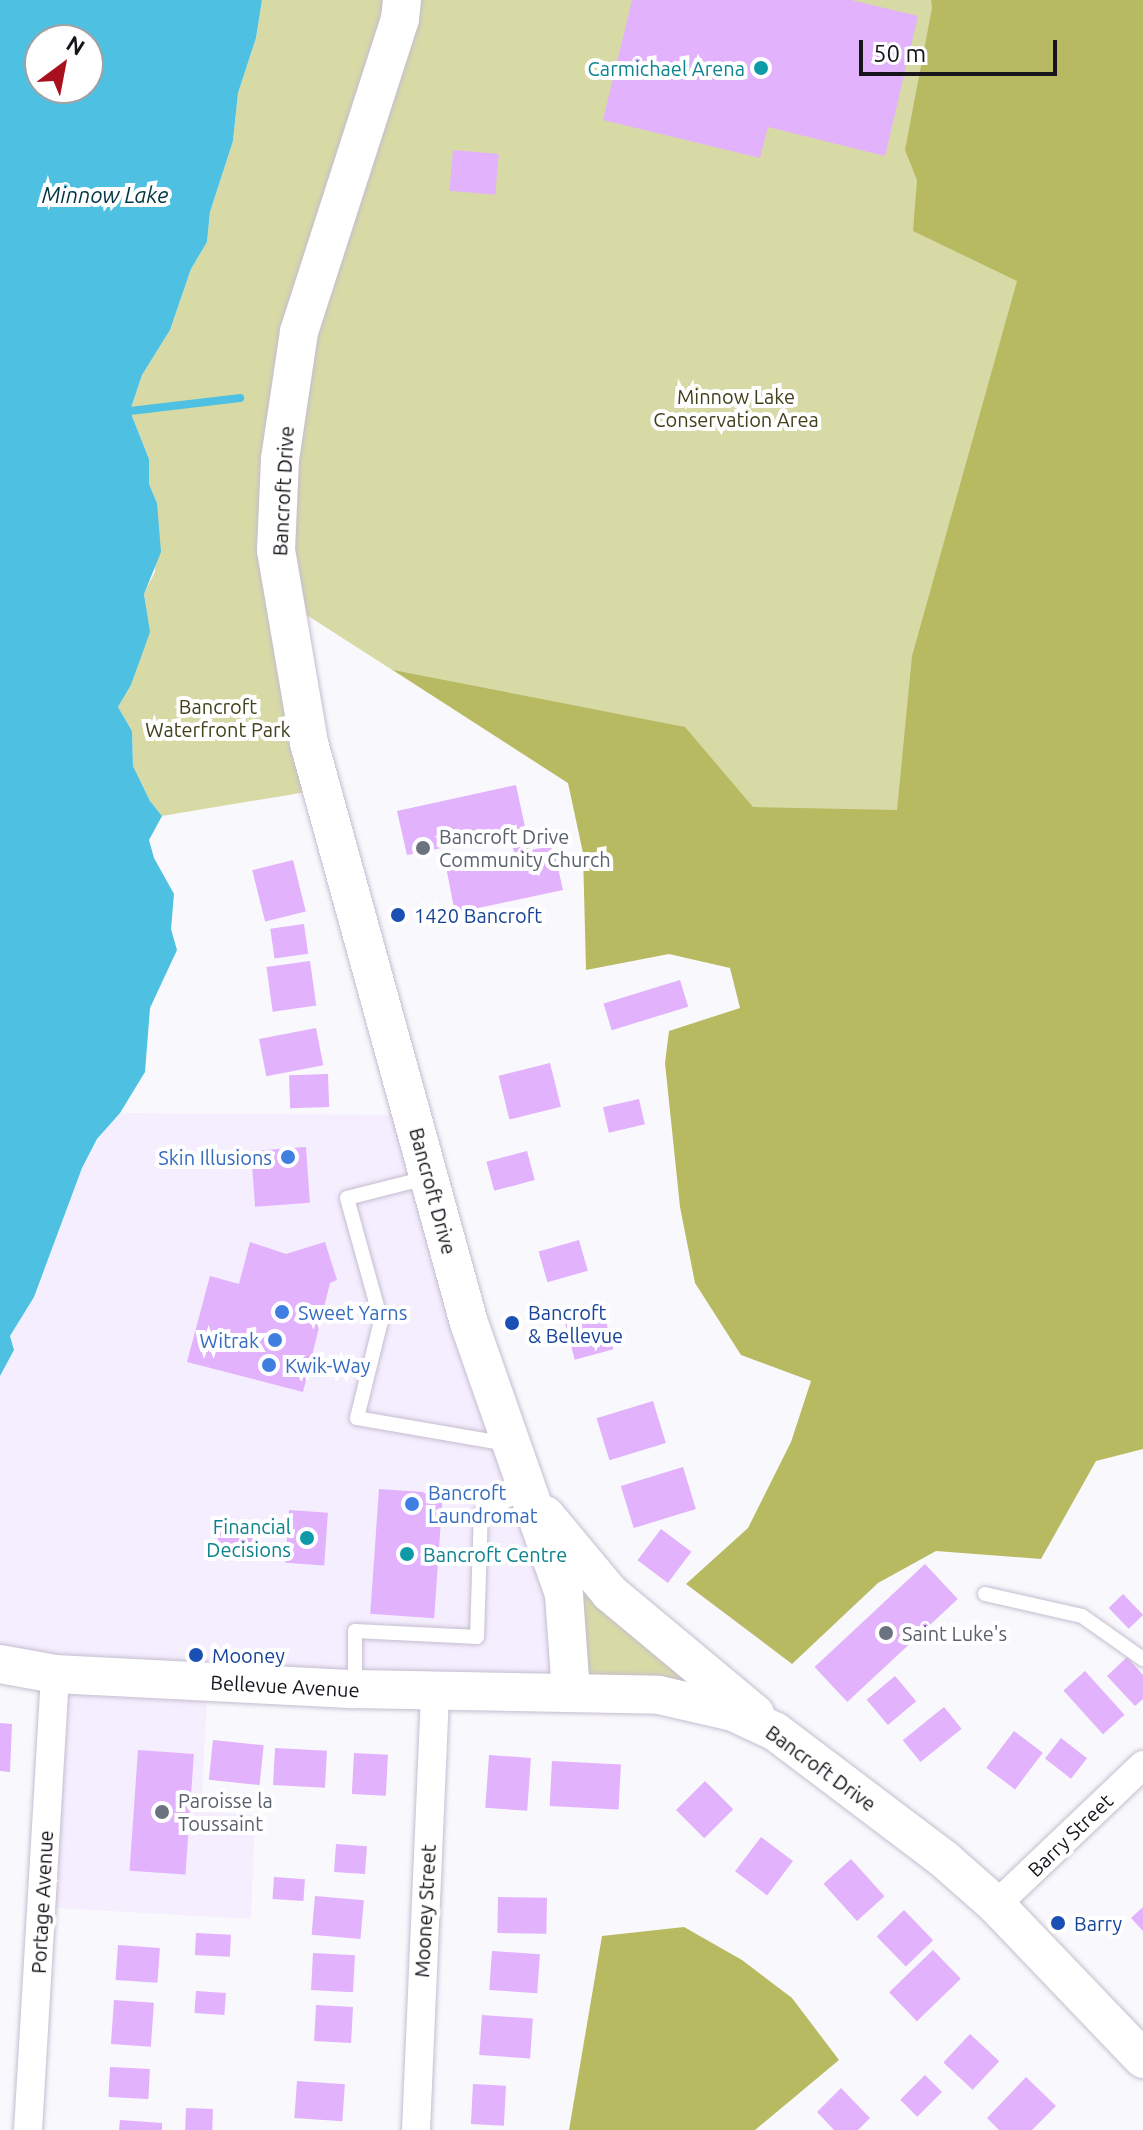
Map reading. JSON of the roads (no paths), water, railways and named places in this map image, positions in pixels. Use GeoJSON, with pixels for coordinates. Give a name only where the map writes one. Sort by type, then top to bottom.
{"type":"FeatureCollection","features":[{"type":"Feature","properties":{"kind":"street","name":"Bancroft Drive"},"geometry":{"type":"LineString","coordinates":[[402,0],[400,19],[299,332],[280,459],[276,550],[309,743],[469,1323],[564,1595],[571,1693],[659,1695],[733,1712],[776,1732],[945,1860],[996,1905],[1143,2059]]}},
{"type":"Feature","properties":{"kind":"street"},"geometry":{"type":"LineString","coordinates":[[531,1495],[610,1593],[776,1732]]}},
{"type":"Feature","properties":{"kind":"street","name":"Bellevue Avenue"},"geometry":{"type":"LineString","coordinates":[[0,1664],[55,1674],[435,1693],[571,1693]]}},
{"type":"Feature","properties":{"kind":"street","name":"Portage Avenue"},"geometry":{"type":"LineString","coordinates":[[28,2130],[55,1674]]}},
{"type":"Feature","properties":{"kind":"street","name":"Mooney Street"},"geometry":{"type":"LineString","coordinates":[[416,2130],[435,1693]]}},
{"type":"Feature","properties":{"kind":"street","name":"Barry Street"},"geometry":{"type":"LineString","coordinates":[[996,1905],[1143,1765]]}},
{"type":"Feature","properties":{"kind":"lane"},"geometry":{"type":"LineString","coordinates":[[429,1177],[347,1198],[381,1321],[357,1418],[513,1445]]}},
{"type":"Feature","properties":{"kind":"lane"},"geometry":{"type":"LineString","coordinates":[[355,1689],[355,1631],[477,1637],[481,1513],[531,1495]]}},
{"type":"Feature","properties":{"kind":"lane"},"geometry":{"type":"LineString","coordinates":[[985,1594],[1082,1616],[1143,1659]]}},
{"type":"Feature","properties":{"kind":"water","name":"Minnow Lake"},"geometry":{"type":"Polygon","coordinates":[[[0,0],[262,0],[256,38],[238,93],[233,141],[210,212],[207,242],[191,269],[170,330],[142,375],[130,411],[149,459],[149,484],[157,503],[161,552],[144,594],[150,632],[131,685],[118,707],[132,731],[133,766],[150,801],[162,816],[149,840],[154,858],[174,894],[171,929],[177,950],[150,1008],[145,1072],[120,1113],[97,1139],[82,1168],[34,1297],[10,1336],[14,1350],[0,1376],[0,0]]]}},
{"type":"Feature","properties":{"kind":"waterway"},"geometry":{"type":"LineString","coordinates":[[130,411],[240,398]]}},
{"type":"Feature","properties":{"kind":"place","name":"Carmichael Arena"},"geometry":{"type":"Point","coordinates":[761,68]}},
{"type":"Feature","properties":{"kind":"place","name":"Bancroft Drive Community Church"},"geometry":{"type":"Point","coordinates":[423,848]}},
{"type":"Feature","properties":{"kind":"place","name":"1420 Bancroft"},"geometry":{"type":"Point","coordinates":[398,915]}},
{"type":"Feature","properties":{"kind":"place","name":"Skin Illusions"},"geometry":{"type":"Point","coordinates":[288,1157]}},
{"type":"Feature","properties":{"kind":"place","name":"Sweet Yarns"},"geometry":{"type":"Point","coordinates":[282,1312]}},
{"type":"Feature","properties":{"kind":"place","name":"Bancroft & Bellevue"},"geometry":{"type":"Point","coordinates":[512,1323]}},
{"type":"Feature","properties":{"kind":"place","name":"Witrak"},"geometry":{"type":"Point","coordinates":[275,1340]}},
{"type":"Feature","properties":{"kind":"place","name":"Kwik-Way"},"geometry":{"type":"Point","coordinates":[269,1365]}},
{"type":"Feature","properties":{"kind":"place","name":"Bancroft Laundromat"},"geometry":{"type":"Point","coordinates":[412,1504]}},
{"type":"Feature","properties":{"kind":"place","name":"Financial Decisions"},"geometry":{"type":"Point","coordinates":[307,1538]}},
{"type":"Feature","properties":{"kind":"place","name":"Bancroft Centre"},"geometry":{"type":"Point","coordinates":[407,1554]}},
{"type":"Feature","properties":{"kind":"place","name":"Saint Luke's"},"geometry":{"type":"Point","coordinates":[886,1633]}},
{"type":"Feature","properties":{"kind":"place","name":"Mooney"},"geometry":{"type":"Point","coordinates":[196,1655]}},
{"type":"Feature","properties":{"kind":"place","name":"Paroisse la Toussaint"},"geometry":{"type":"Point","coordinates":[162,1812]}},
{"type":"Feature","properties":{"kind":"place","name":"Barry"},"geometry":{"type":"Point","coordinates":[1058,1923]}},
{"type":"Feature","properties":{"kind":"park label","name":"Minnow Lake Conservation Area"},"geometry":{"type":"Point","coordinates":[736,408]}},
{"type":"Feature","properties":{"kind":"park label","name":"Bancroft Waterfront Park"},"geometry":{"type":"Point","coordinates":[218,718]}}]}
